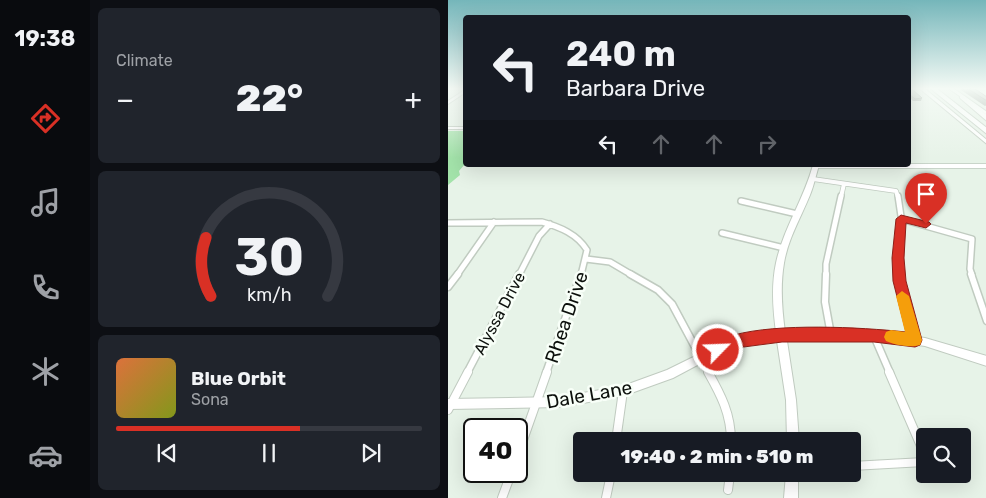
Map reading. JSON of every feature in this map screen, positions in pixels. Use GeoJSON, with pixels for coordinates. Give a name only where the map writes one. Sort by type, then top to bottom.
{"type":"FeatureCollection","features":[{"type":"Feature","properties":{"kind":"highway"},"geometry":{"type":"LineString","coordinates":[[953,111],[986,133]]}},
{"type":"Feature","properties":{"kind":"highway"},"geometry":{"type":"LineString","coordinates":[[962,111],[986,133]]}},
{"type":"Feature","properties":{"kind":"highway"},"geometry":{"type":"LineString","coordinates":[[966,111],[986,126]]}},
{"type":"Feature","properties":{"kind":"street"},"geometry":{"type":"LineString","coordinates":[[949,111],[986,143]]}},
{"type":"Feature","properties":{"kind":"street"},"geometry":{"type":"LineString","coordinates":[[448,128],[463,128]]}},
{"type":"Feature","properties":{"kind":"street"},"geometry":{"type":"LineString","coordinates":[[911,166],[986,166]]}},
{"type":"Feature","properties":{"kind":"street"},"geometry":{"type":"LineString","coordinates":[[793,432],[790,384],[778,302],[778,277],[784,248],[813,179],[816,167]]}},
{"type":"Feature","properties":{"kind":"street"},"geometry":{"type":"LineString","coordinates":[[813,179],[896,191],[900,199],[901,219],[898,258],[900,281],[915,340]]}},
{"type":"Feature","properties":{"kind":"street"},"geometry":{"type":"LineString","coordinates":[[831,335],[825,302],[826,264],[844,184]]}},
{"type":"Feature","properties":{"kind":"street"},"geometry":{"type":"LineString","coordinates":[[741,201],[797,214]]}},
{"type":"Feature","properties":{"kind":"street"},"geometry":{"type":"LineString","coordinates":[[901,219],[972,239],[970,269],[986,321]]}},
{"type":"Feature","properties":{"kind":"street"},"geometry":{"type":"LineString","coordinates":[[448,223],[527,221],[550,224],[584,244],[587,250],[586,259],[610,262],[658,290],[672,304],[702,358],[725,403],[731,423],[731,432]]}},
{"type":"Feature","properties":{"kind":"street"},"geometry":{"type":"LineString","coordinates":[[448,287],[494,222]]}},
{"type":"Feature","properties":{"kind":"street","name":"Alyssa Drive"},"geometry":{"type":"LineString","coordinates":[[449,406],[539,236],[550,224]]}},
{"type":"Feature","properties":{"kind":"street"},"geometry":{"type":"LineString","coordinates":[[722,233],[784,248]]}},
{"type":"Feature","properties":{"kind":"street","name":"Rhea Drive"},"geometry":{"type":"LineString","coordinates":[[528,426],[586,259]]}},
{"type":"Feature","properties":{"kind":"street","name":"Dale Lane"},"geometry":{"type":"LineString","coordinates":[[449,406],[560,402],[624,391],[702,358],[734,341],[782,335],[874,335],[915,340],[986,361]]}},
{"type":"Feature","properties":{"kind":"street"},"geometry":{"type":"LineString","coordinates":[[874,335],[916,434]]}},
{"type":"Feature","properties":{"kind":"street"},"geometry":{"type":"LineString","coordinates":[[617,432],[624,391]]}},
{"type":"Feature","properties":{"kind":"street"},"geometry":{"type":"LineString","coordinates":[[861,466],[916,462]]}},
{"type":"Feature","properties":{"kind":"street"},"geometry":{"type":"LineString","coordinates":[[606,498],[609,482]]}},
{"type":"Feature","properties":{"kind":"street"},"geometry":{"type":"LineString","coordinates":[[728,490],[729,482]]}},
{"type":"Feature","properties":{"kind":"street"},"geometry":{"type":"LineString","coordinates":[[791,498],[792,482]]}},
{"type":"Feature","properties":{"kind":"street"},"geometry":{"type":"LineString","coordinates":[[502,498],[508,483]]}},
{"type":"Feature","properties":{"kind":"green space"},"geometry":{"type":"Polygon","coordinates":[[[448,131],[463,131],[463,166],[459,171],[460,175],[448,185],[448,131]]]}},
{"type":"Feature","properties":{"kind":"slow traffic"},"geometry":{"type":"LineString","coordinates":[[891,337],[915,340],[902,296]]}},
{"type":"Feature","properties":{"kind":"route"},"geometry":{"type":"LineString","coordinates":[[718,350],[734,341],[782,335],[874,335],[915,340],[904,304],[900,281],[898,258],[901,219],[926,224]]}}]}
